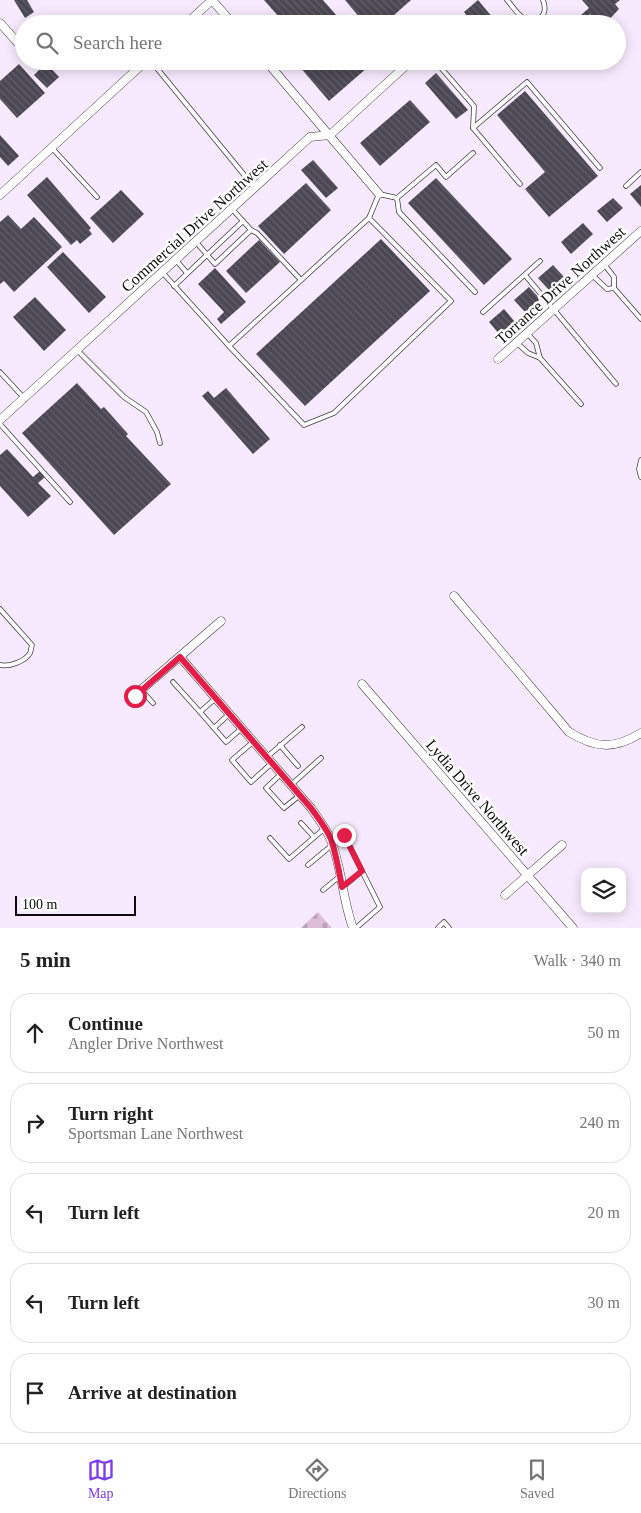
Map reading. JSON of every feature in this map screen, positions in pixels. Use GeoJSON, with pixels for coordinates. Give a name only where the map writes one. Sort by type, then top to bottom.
{"type":"FeatureCollection","features":[{"type":"Feature","properties":{"kind":"street"},"geometry":{"type":"LineString","coordinates":[[196,15],[212,0],[225,15]]}},
{"type":"Feature","properties":{"kind":"street"},"geometry":{"type":"LineString","coordinates":[[0,23],[15,40]]}},
{"type":"Feature","properties":{"kind":"street"},"geometry":{"type":"LineString","coordinates":[[0,195],[136,70]]}},
{"type":"Feature","properties":{"kind":"street"},"geometry":{"type":"LineString","coordinates":[[274,70],[379,194]]}},
{"type":"Feature","properties":{"kind":"street","name":"Commercial Drive Northwest"},"geometry":{"type":"LineString","coordinates":[[0,422],[310,137],[330,135],[401,70]]}},
{"type":"Feature","properties":{"kind":"street","name":"Torrance Drive Northwest"},"geometry":{"type":"LineString","coordinates":[[498,360],[641,231]]}},
{"type":"Feature","properties":{"kind":"street"},"geometry":{"type":"LineString","coordinates":[[454,596],[569,732],[594,744],[605,745],[617,745],[629,741],[641,733]]}},
{"type":"Feature","properties":{"kind":"street"},"geometry":{"type":"LineString","coordinates":[[138,693],[221,622]]}},
{"type":"Feature","properties":{"kind":"street"},"geometry":{"type":"LineString","coordinates":[[180,657],[300,795],[325,828],[332,845],[342,887],[355,928]]}},
{"type":"Feature","properties":{"kind":"street","name":"Lydia Drive Northwest"},"geometry":{"type":"LineString","coordinates":[[362,684],[573,928]]}},
{"type":"Feature","properties":{"kind":"street"},"geometry":{"type":"LineString","coordinates":[[505,895],[562,845]]}},
{"type":"Feature","properties":{"kind":"lane"},"geometry":{"type":"LineString","coordinates":[[507,0],[519,15]]}},
{"type":"Feature","properties":{"kind":"lane"},"geometry":{"type":"LineString","coordinates":[[543,0],[544,15]]}},
{"type":"Feature","properties":{"kind":"lane"},"geometry":{"type":"LineString","coordinates":[[157,70],[255,188]]}},
{"type":"Feature","properties":{"kind":"lane"},"geometry":{"type":"LineString","coordinates":[[443,70],[474,106],[473,128],[520,184]]}},
{"type":"Feature","properties":{"kind":"lane"},"geometry":{"type":"LineString","coordinates":[[473,128],[527,82],[600,168]]}},
{"type":"Feature","properties":{"kind":"lane"},"geometry":{"type":"LineString","coordinates":[[52,148],[97,197]]}},
{"type":"Feature","properties":{"kind":"lane"},"geometry":{"type":"LineString","coordinates":[[397,198],[436,165],[446,176],[473,153]]}},
{"type":"Feature","properties":{"kind":"lane"},"geometry":{"type":"LineString","coordinates":[[626,186],[641,172]]}},
{"type":"Feature","properties":{"kind":"lane"},"geometry":{"type":"LineString","coordinates":[[228,346],[369,218],[379,194],[397,198]]}},
{"type":"Feature","properties":{"kind":"lane"},"geometry":{"type":"LineString","coordinates":[[397,198],[399,212],[475,292]]}},
{"type":"Feature","properties":{"kind":"lane"},"geometry":{"type":"LineString","coordinates":[[232,209],[301,280]]}},
{"type":"Feature","properties":{"kind":"lane"},"geometry":{"type":"LineString","coordinates":[[162,272],[228,346],[304,425],[334,413],[451,301],[369,218]]}},
{"type":"Feature","properties":{"kind":"lane"},"geometry":{"type":"LineString","coordinates":[[174,286],[243,221]]}},
{"type":"Feature","properties":{"kind":"lane"},"geometry":{"type":"LineString","coordinates":[[196,241],[215,264],[252,230]]}},
{"type":"Feature","properties":{"kind":"lane"},"geometry":{"type":"LineString","coordinates":[[176,260],[187,273]]}},
{"type":"Feature","properties":{"kind":"lane"},"geometry":{"type":"LineString","coordinates":[[483,312],[540,261]]}},
{"type":"Feature","properties":{"kind":"lane"},"geometry":{"type":"LineString","coordinates":[[604,264],[614,277],[614,288],[641,319]]}},
{"type":"Feature","properties":{"kind":"lane"},"geometry":{"type":"LineString","coordinates":[[525,275],[616,384]]}},
{"type":"Feature","properties":{"kind":"lane"},"geometry":{"type":"LineString","coordinates":[[592,275],[607,289],[614,288]]}},
{"type":"Feature","properties":{"kind":"lane"},"geometry":{"type":"LineString","coordinates":[[527,333],[536,343],[540,358]]}},
{"type":"Feature","properties":{"kind":"lane"},"geometry":{"type":"LineString","coordinates":[[517,343],[528,353],[540,358],[581,404]]}},
{"type":"Feature","properties":{"kind":"lane"},"geometry":{"type":"LineString","coordinates":[[77,350],[124,397],[146,412],[157,432],[160,443]]}},
{"type":"Feature","properties":{"kind":"lane"},"geometry":{"type":"LineString","coordinates":[[0,372],[24,398]]}},
{"type":"Feature","properties":{"kind":"lane"},"geometry":{"type":"LineString","coordinates":[[0,422],[70,502]]}},
{"type":"Feature","properties":{"kind":"lane"},"geometry":{"type":"LineString","coordinates":[[641,460],[639,469],[641,477]]}},
{"type":"Feature","properties":{"kind":"lane"},"geometry":{"type":"LineString","coordinates":[[0,609],[32,645],[30,654],[25,658],[10,666],[0,665]]}},
{"type":"Feature","properties":{"kind":"lane"},"geometry":{"type":"LineString","coordinates":[[173,682],[226,742],[242,728]]}},
{"type":"Feature","properties":{"kind":"lane"},"geometry":{"type":"LineString","coordinates":[[138,693],[153,704]]}},
{"type":"Feature","properties":{"kind":"lane"},"geometry":{"type":"LineString","coordinates":[[200,712],[216,698]]}},
{"type":"Feature","properties":{"kind":"lane"},"geometry":{"type":"LineString","coordinates":[[214,728],[229,714]]}},
{"type":"Feature","properties":{"kind":"lane"},"geometry":{"type":"LineString","coordinates":[[253,742],[232,760],[251,782],[280,745],[302,727]]}},
{"type":"Feature","properties":{"kind":"lane"},"geometry":{"type":"LineString","coordinates":[[280,745],[298,766]]}},
{"type":"Feature","properties":{"kind":"lane"},"geometry":{"type":"LineString","coordinates":[[291,785],[321,758]]}},
{"type":"Feature","properties":{"kind":"lane"},"geometry":{"type":"LineString","coordinates":[[281,774],[266,788],[284,808],[300,795]]}},
{"type":"Feature","properties":{"kind":"lane"},"geometry":{"type":"LineString","coordinates":[[302,822],[314,837]]}},
{"type":"Feature","properties":{"kind":"lane"},"geometry":{"type":"LineString","coordinates":[[270,838],[289,859],[325,828]]}},
{"type":"Feature","properties":{"kind":"lane"},"geometry":{"type":"LineString","coordinates":[[344,835],[380,907],[355,928]]}},
{"type":"Feature","properties":{"kind":"lane"},"geometry":{"type":"LineString","coordinates":[[308,865],[332,845]]}},
{"type":"Feature","properties":{"kind":"lane"},"geometry":{"type":"LineString","coordinates":[[342,887],[362,871]]}},
{"type":"Feature","properties":{"kind":"lane"},"geometry":{"type":"LineString","coordinates":[[323,890],[340,876]]}},
{"type":"Feature","properties":{"kind":"lane"},"geometry":{"type":"LineString","coordinates":[[438,928],[444,922],[449,928]]}},
{"type":"Feature","properties":{"kind":"green space"},"geometry":{"type":"Polygon","coordinates":[[[318,912],[332,928],[301,928],[318,912]]]}},
{"type":"Feature","properties":{"kind":"building"},"geometry":{"type":"Polygon","coordinates":[[[14,0],[27,0],[34,12],[30,15],[23,15],[14,0]]]}},
{"type":"Feature","properties":{"kind":"building"},"geometry":{"type":"Polygon","coordinates":[[[264,0],[323,0],[336,15],[277,15],[264,0]]]}},
{"type":"Feature","properties":{"kind":"building"},"geometry":{"type":"Polygon","coordinates":[[[345,0],[411,0],[394,15],[358,15],[345,0]]]}},
{"type":"Feature","properties":{"kind":"building"},"geometry":{"type":"Polygon","coordinates":[[[478,0],[490,15],[466,15],[464,12],[478,0]]]}},
{"type":"Feature","properties":{"kind":"building"},"geometry":{"type":"Polygon","coordinates":[[[582,0],[620,0],[615,4],[619,9],[613,15],[581,15],[589,8],[582,0]]]}},
{"type":"Feature","properties":{"kind":"building"},"geometry":{"type":"Polygon","coordinates":[[[15,68],[15,70],[24,70],[45,93],[17,118],[0,99],[0,81],[15,68]]]}},
{"type":"Feature","properties":{"kind":"building"},"geometry":{"type":"Polygon","coordinates":[[[39,70],[52,70],[59,77],[47,88],[34,75],[39,70]]]}},
{"type":"Feature","properties":{"kind":"building"},"geometry":{"type":"Polygon","coordinates":[[[302,70],[365,70],[329,101],[302,70]]]}},
{"type":"Feature","properties":{"kind":"building"},"geometry":{"type":"Polygon","coordinates":[[[436,73],[468,110],[456,119],[425,83],[436,73]]]}},
{"type":"Feature","properties":{"kind":"building"},"geometry":{"type":"Polygon","coordinates":[[[525,91],[598,176],[549,217],[525,189],[545,172],[497,115],[525,91]]]}},
{"type":"Feature","properties":{"kind":"building"},"geometry":{"type":"Polygon","coordinates":[[[410,100],[430,122],[380,166],[360,143],[410,100]]]}},
{"type":"Feature","properties":{"kind":"building"},"geometry":{"type":"Polygon","coordinates":[[[0,135],[19,156],[8,166],[0,157],[0,135]]]}},
{"type":"Feature","properties":{"kind":"building"},"geometry":{"type":"Polygon","coordinates":[[[313,160],[338,188],[326,198],[301,170],[313,160]]]}},
{"type":"Feature","properties":{"kind":"building"},"geometry":{"type":"Polygon","coordinates":[[[47,177],[91,228],[89,230],[92,234],[80,244],[77,240],[71,245],[27,195],[47,177]]]}},
{"type":"Feature","properties":{"kind":"building"},"geometry":{"type":"Polygon","coordinates":[[[436,178],[512,259],[484,285],[408,203],[436,178]]]}},
{"type":"Feature","properties":{"kind":"building"},"geometry":{"type":"Polygon","coordinates":[[[306,183],[331,210],[284,254],[258,226],[306,183]]]}},
{"type":"Feature","properties":{"kind":"building"},"geometry":{"type":"Polygon","coordinates":[[[641,185],[641,207],[630,194],[641,185]]]}},
{"type":"Feature","properties":{"kind":"building"},"geometry":{"type":"Polygon","coordinates":[[[121,190],[144,214],[113,243],[90,218],[121,190]]]}},
{"type":"Feature","properties":{"kind":"building"},"geometry":{"type":"Polygon","coordinates":[[[613,198],[623,208],[607,222],[597,211],[613,198]]]}},
{"type":"Feature","properties":{"kind":"building"},"geometry":{"type":"Polygon","coordinates":[[[8,215],[21,229],[34,217],[62,247],[14,292],[4,281],[0,284],[0,222],[8,215]]]}},
{"type":"Feature","properties":{"kind":"building"},"geometry":{"type":"Polygon","coordinates":[[[583,223],[593,234],[571,254],[561,242],[583,223]]]}},
{"type":"Feature","properties":{"kind":"building"},"geometry":{"type":"Polygon","coordinates":[[[381,239],[430,291],[305,406],[256,354],[381,239]]]}},
{"type":"Feature","properties":{"kind":"building"},"geometry":{"type":"Polygon","coordinates":[[[259,240],[280,262],[246,293],[226,271],[259,240]]]}},
{"type":"Feature","properties":{"kind":"building"},"geometry":{"type":"Polygon","coordinates":[[[63,252],[106,297],[89,313],[47,267],[63,252]]]}},
{"type":"Feature","properties":{"kind":"building"},"geometry":{"type":"Polygon","coordinates":[[[553,265],[564,277],[549,290],[538,278],[553,265]]]}},
{"type":"Feature","properties":{"kind":"building"},"geometry":{"type":"Polygon","coordinates":[[[215,268],[246,302],[221,324],[217,319],[224,312],[198,284],[215,268]]]}},
{"type":"Feature","properties":{"kind":"building"},"geometry":{"type":"Polygon","coordinates":[[[529,287],[540,299],[526,313],[514,300],[529,287]]]}},
{"type":"Feature","properties":{"kind":"building"},"geometry":{"type":"Polygon","coordinates":[[[35,297],[66,330],[44,351],[13,317],[35,297]]]}},
{"type":"Feature","properties":{"kind":"building"},"geometry":{"type":"Polygon","coordinates":[[[504,309],[515,322],[500,335],[489,322],[504,309]]]}},
{"type":"Feature","properties":{"kind":"building"},"geometry":{"type":"Polygon","coordinates":[[[77,383],[101,409],[104,407],[128,434],[126,436],[171,484],[114,535],[22,433],[77,383]]]}},
{"type":"Feature","properties":{"kind":"building"},"geometry":{"type":"Polygon","coordinates":[[[226,388],[270,439],[253,454],[202,396],[208,391],[214,398],[226,388]]]}},
{"type":"Feature","properties":{"kind":"building"},"geometry":{"type":"Polygon","coordinates":[[[7,449],[33,477],[40,471],[45,477],[38,483],[51,496],[28,517],[0,486],[0,455],[7,449]]]}},
{"type":"Feature","properties":{"kind":"route"},"geometry":{"type":"LineString","coordinates":[[135,696],[180,657],[311,808],[324,826],[336,856],[342,887],[362,871],[344,835]]}}]}
